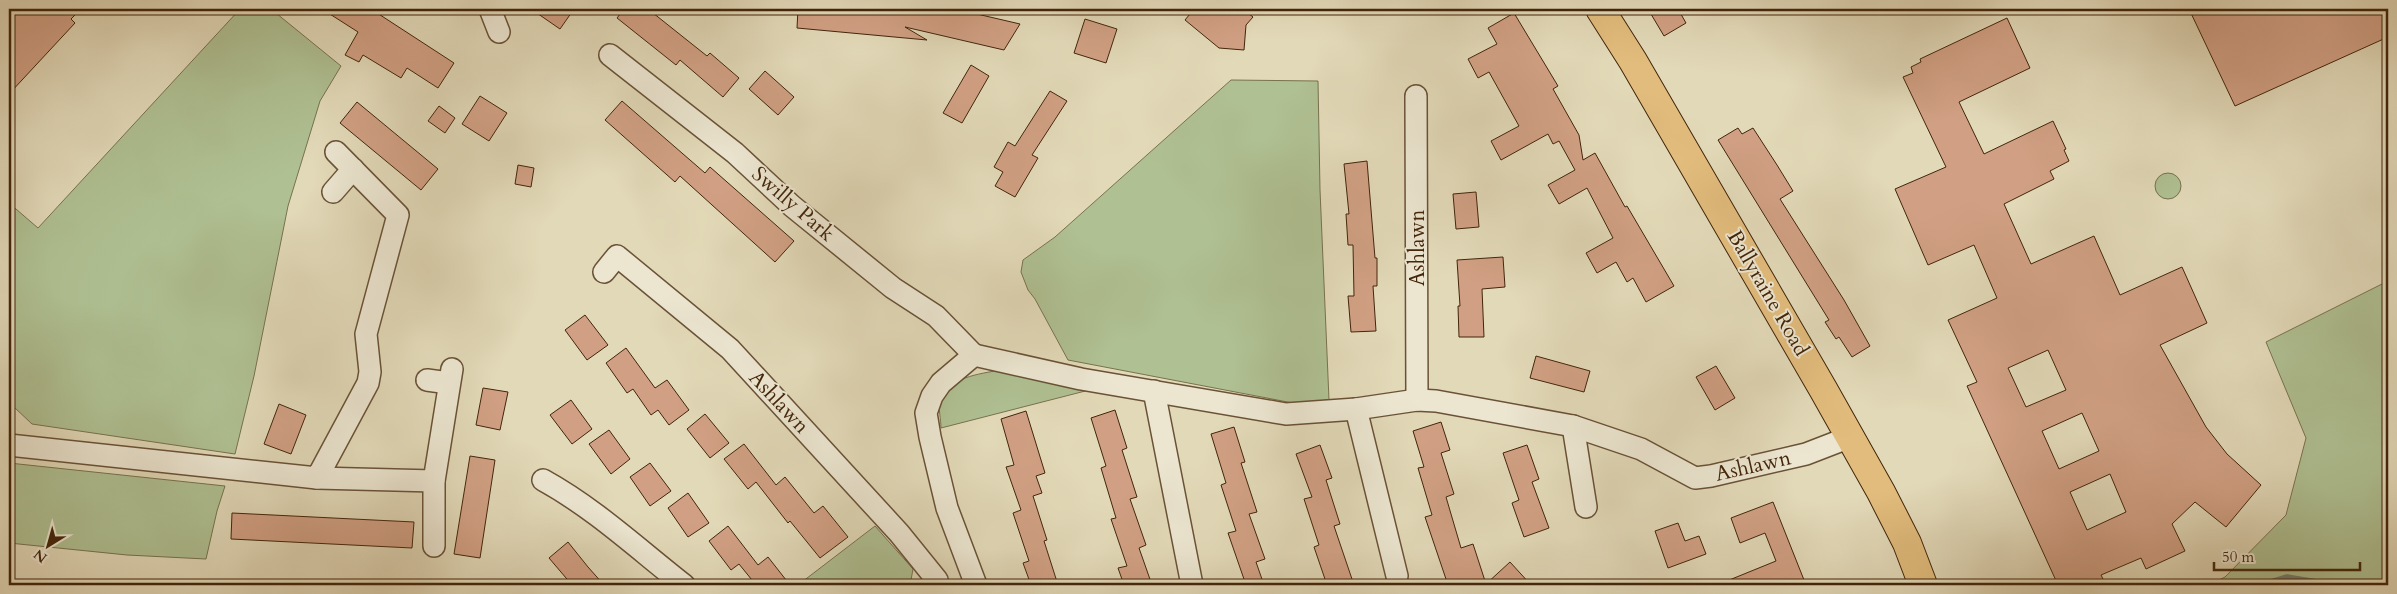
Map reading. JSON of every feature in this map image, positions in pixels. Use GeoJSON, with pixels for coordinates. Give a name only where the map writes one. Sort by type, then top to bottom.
{"type":"FeatureCollection","features":[{"type":"Feature","properties":{"kind":"main road","name":"Ballyraine Road"},"geometry":{"type":"LineString","coordinates":[[1600,9],[1688,155],[1850,437],[1907,543],[1923,585]]}},
{"type":"Feature","properties":{"kind":"street"},"geometry":{"type":"LineString","coordinates":[[490,9],[499,32]]}},
{"type":"Feature","properties":{"kind":"street","name":"Swilly Park"},"geometry":{"type":"LineString","coordinates":[[610,55],[736,154],[792,206],[892,288],[936,316],[974,356]]}},
{"type":"Feature","properties":{"kind":"street","name":"Ashlawn"},"geometry":{"type":"LineString","coordinates":[[1416,96],[1417,400]]}},
{"type":"Feature","properties":{"kind":"street"},"geometry":{"type":"LineString","coordinates":[[317,478],[368,383],[370,372],[366,334],[398,215],[336,152]]}},
{"type":"Feature","properties":{"kind":"street"},"geometry":{"type":"LineString","coordinates":[[332,192],[353,169]]}},
{"type":"Feature","properties":{"kind":"street","name":"Ashlawn"},"geometry":{"type":"LineString","coordinates":[[604,272],[617,256],[730,349],[899,533],[931,583],[969,563]]}},
{"type":"Feature","properties":{"kind":"street"},"geometry":{"type":"LineString","coordinates":[[974,356],[941,383],[932,396],[926,413],[930,437],[948,508],[976,585]]}},
{"type":"Feature","properties":{"kind":"street","name":"Ashlawn"},"geometry":{"type":"LineString","coordinates":[[974,356],[1080,379],[1286,414],[1356,409],[1417,400],[1573,426],[1641,448],[1695,478],[1806,454],[1850,437]]}},
{"type":"Feature","properties":{"kind":"street"},"geometry":{"type":"LineString","coordinates":[[427,380],[451,376],[434,481],[434,546]]}},
{"type":"Feature","properties":{"kind":"street"},"geometry":{"type":"LineString","coordinates":[[1154,391],[1192,585]]}},
{"type":"Feature","properties":{"kind":"street"},"geometry":{"type":"LineString","coordinates":[[1356,409],[1397,576]]}},
{"type":"Feature","properties":{"kind":"street"},"geometry":{"type":"LineString","coordinates":[[1573,426],[1586,507]]}},
{"type":"Feature","properties":{"kind":"street"},"geometry":{"type":"LineString","coordinates":[[9,445],[317,478],[434,481]]}},
{"type":"Feature","properties":{"kind":"street"},"geometry":{"type":"LineString","coordinates":[[543,480],[569,494],[591,510],[684,585]]}},
{"type":"Feature","properties":{"kind":"green space"},"geometry":{"type":"Polygon","coordinates":[[[240,9],[271,9],[341,66],[320,101],[288,206],[254,376],[235,454],[32,424],[14,407],[9,407],[9,203],[38,228],[240,9]]]}},
{"type":"Feature","properties":{"kind":"green space"},"geometry":{"type":"Polygon","coordinates":[[[1231,80],[1318,81],[1320,190],[1329,400],[1293,403],[1068,360],[1035,299],[1028,290],[1021,272],[1023,260],[1055,237],[1231,80]]]}},
{"type":"Feature","properties":{"kind":"green space"},"geometry":{"type":"Polygon","coordinates":[[[2168,173],[2177,177],[2181,186],[2177,195],[2168,199],[2159,195],[2155,186],[2159,177],[2168,173]]]}},
{"type":"Feature","properties":{"kind":"green space"},"geometry":{"type":"Polygon","coordinates":[[[2388,281],[2388,585],[2209,585],[2225,577],[2286,515],[2306,438],[2266,342],[2388,281]]]}},
{"type":"Feature","properties":{"kind":"green space"},"geometry":{"type":"Polygon","coordinates":[[[1000,370],[1097,388],[941,428],[940,401],[950,387],[965,378],[1000,370]]]}},
{"type":"Feature","properties":{"kind":"green space"},"geometry":{"type":"Polygon","coordinates":[[[9,463],[225,486],[206,559],[127,555],[9,543],[9,463]]]}},
{"type":"Feature","properties":{"kind":"green space"},"geometry":{"type":"Polygon","coordinates":[[[875,526],[913,569],[911,580],[906,584],[798,585],[875,526]]]}},
{"type":"Feature","properties":{"kind":"building"},"geometry":{"type":"Polygon","coordinates":[[[9,9],[81,9],[71,19],[75,23],[9,94],[9,9]]]}},
{"type":"Feature","properties":{"kind":"building"},"geometry":{"type":"Polygon","coordinates":[[[322,9],[371,9],[454,63],[438,88],[407,68],[401,78],[363,55],[359,62],[345,55],[358,32],[322,9]]]}},
{"type":"Feature","properties":{"kind":"building"},"geometry":{"type":"Polygon","coordinates":[[[531,9],[574,9],[560,29],[531,9]]]}},
{"type":"Feature","properties":{"kind":"building"},"geometry":{"type":"Polygon","coordinates":[[[624,9],[648,9],[707,56],[710,53],[739,78],[723,97],[680,60],[676,65],[617,18],[624,9]]]}},
{"type":"Feature","properties":{"kind":"building"},"geometry":{"type":"Polygon","coordinates":[[[798,9],[926,9],[977,14],[1020,24],[1004,50],[905,27],[927,40],[797,28],[798,9]]]}},
{"type":"Feature","properties":{"kind":"building"},"geometry":{"type":"Polygon","coordinates":[[[1194,9],[1243,9],[1253,17],[1246,25],[1244,50],[1219,48],[1185,20],[1194,9]]]}},
{"type":"Feature","properties":{"kind":"building"},"geometry":{"type":"Polygon","coordinates":[[[1648,9],[1678,9],[1686,23],[1664,36],[1648,9]]]}},
{"type":"Feature","properties":{"kind":"building"},"geometry":{"type":"Polygon","coordinates":[[[2189,9],[2388,9],[2388,37],[2235,106],[2189,9]]]}},
{"type":"Feature","properties":{"kind":"building"},"geometry":{"type":"Polygon","coordinates":[[[1514,13],[1558,86],[1553,89],[1579,135],[1583,160],[1595,153],[1625,207],[1627,206],[1674,286],[1646,302],[1633,278],[1627,282],[1616,262],[1597,273],[1586,253],[1613,238],[1587,188],[1559,204],[1548,185],[1575,170],[1559,141],[1553,144],[1548,134],[1501,160],[1491,141],[1519,126],[1489,72],[1478,78],[1468,59],[1497,44],[1488,28],[1514,13]]]}},
{"type":"Feature","properties":{"kind":"building"},"geometry":{"type":"Polygon","coordinates":[[[2007,18],[2030,68],[1959,102],[1984,154],[2053,121],[2066,149],[2064,150],[2069,161],[2050,171],[2054,179],[2004,204],[2031,264],[2094,236],[2120,295],[2182,267],[2207,323],[2160,345],[2206,427],[2227,454],[2261,485],[2226,527],[2195,502],[2172,524],[2185,551],[2146,569],[2141,558],[2101,575],[2106,585],[2058,585],[1967,386],[1977,382],[1948,320],[1997,298],[1974,245],[1928,265],[1895,189],[1946,167],[1903,77],[1913,73],[1911,67],[1921,62],[1920,59],[2007,18]],[[2048,350],[2008,368],[2026,407],[2066,390],[2048,350]],[[2082,413],[2042,431],[2059,469],[2099,451],[2082,413]],[[2110,474],[2070,492],[2087,530],[2126,512],[2110,474]]]}},
{"type":"Feature","properties":{"kind":"building"},"geometry":{"type":"Polygon","coordinates":[[[1085,19],[1117,29],[1106,63],[1074,53],[1085,19]]]}},
{"type":"Feature","properties":{"kind":"building"},"geometry":{"type":"Polygon","coordinates":[[[971,65],[989,76],[962,123],[943,113],[971,65]]]}},
{"type":"Feature","properties":{"kind":"building"},"geometry":{"type":"Polygon","coordinates":[[[765,71],[794,97],[778,115],[749,89],[765,71]]]}},
{"type":"Feature","properties":{"kind":"building"},"geometry":{"type":"Polygon","coordinates":[[[1050,91],[1067,101],[1032,155],[1038,158],[1015,197],[995,186],[1003,172],[994,167],[1008,142],[1015,146],[1050,91]]]}},
{"type":"Feature","properties":{"kind":"building"},"geometry":{"type":"Polygon","coordinates":[[[480,96],[507,113],[489,141],[462,124],[480,96]]]}},
{"type":"Feature","properties":{"kind":"building"},"geometry":{"type":"Polygon","coordinates":[[[622,101],[705,173],[710,167],[794,241],[775,262],[680,176],[675,182],[605,120],[622,101]]]}},
{"type":"Feature","properties":{"kind":"building"},"geometry":{"type":"Polygon","coordinates":[[[357,102],[438,169],[421,190],[340,123],[357,102]]]}},
{"type":"Feature","properties":{"kind":"building"},"geometry":{"type":"Polygon","coordinates":[[[439,106],[455,118],[445,133],[428,121],[439,106]]]}},
{"type":"Feature","properties":{"kind":"building"},"geometry":{"type":"Polygon","coordinates":[[[1738,128],[1742,134],[1753,128],[1793,191],[1780,199],[1844,300],[1870,346],[1852,357],[1839,337],[1836,339],[1825,322],[1829,320],[1718,140],[1738,128]]]}},
{"type":"Feature","properties":{"kind":"building"},"geometry":{"type":"Polygon","coordinates":[[[1367,161],[1375,258],[1377,258],[1377,286],[1373,286],[1376,331],[1351,332],[1348,296],[1354,296],[1353,245],[1348,245],[1346,214],[1349,214],[1344,164],[1367,161]]]}},
{"type":"Feature","properties":{"kind":"building"},"geometry":{"type":"Polygon","coordinates":[[[518,165],[534,168],[531,187],[515,184],[518,165]]]}},
{"type":"Feature","properties":{"kind":"building"},"geometry":{"type":"Polygon","coordinates":[[[1476,192],[1479,227],[1456,229],[1453,194],[1476,192]]]}},
{"type":"Feature","properties":{"kind":"building"},"geometry":{"type":"Polygon","coordinates":[[[1503,257],[1505,287],[1482,289],[1484,337],[1459,337],[1458,306],[1460,306],[1457,260],[1503,257]]]}},
{"type":"Feature","properties":{"kind":"building"},"geometry":{"type":"Polygon","coordinates":[[[585,315],[608,345],[587,360],[565,330],[585,315]]]}},
{"type":"Feature","properties":{"kind":"building"},"geometry":{"type":"Polygon","coordinates":[[[626,348],[655,388],[667,380],[689,410],[669,425],[658,410],[651,415],[633,389],[627,393],[606,363],[626,348]]]}},
{"type":"Feature","properties":{"kind":"building"},"geometry":{"type":"Polygon","coordinates":[[[1536,356],[1590,371],[1584,392],[1530,378],[1536,356]]]}},
{"type":"Feature","properties":{"kind":"building"},"geometry":{"type":"Polygon","coordinates":[[[1716,366],[1735,398],[1715,410],[1696,377],[1716,366]]]}},
{"type":"Feature","properties":{"kind":"building"},"geometry":{"type":"Polygon","coordinates":[[[483,388],[508,392],[500,430],[476,425],[483,388]]]}},
{"type":"Feature","properties":{"kind":"building"},"geometry":{"type":"Polygon","coordinates":[[[571,400],[592,429],[572,444],[550,415],[571,400]]]}},
{"type":"Feature","properties":{"kind":"building"},"geometry":{"type":"Polygon","coordinates":[[[279,404],[306,415],[291,454],[264,444],[279,404]]]}},
{"type":"Feature","properties":{"kind":"building"},"geometry":{"type":"Polygon","coordinates":[[[1115,410],[1127,448],[1122,450],[1137,497],[1130,499],[1146,545],[1139,548],[1152,585],[1124,585],[1118,568],[1127,566],[1111,519],[1116,518],[1101,468],[1106,466],[1091,418],[1115,410]]]}},
{"type":"Feature","properties":{"kind":"building"},"geometry":{"type":"Polygon","coordinates":[[[1026,411],[1045,473],[1036,476],[1042,493],[1033,496],[1047,540],[1044,541],[1058,585],[1031,585],[1023,563],[1029,561],[1013,513],[1021,510],[1006,467],[1014,465],[1001,419],[1026,411]]]}},
{"type":"Feature","properties":{"kind":"building"},"geometry":{"type":"Polygon","coordinates":[[[705,414],[729,443],[710,458],[687,429],[705,414]]]}},
{"type":"Feature","properties":{"kind":"building"},"geometry":{"type":"Polygon","coordinates":[[[1441,422],[1450,450],[1441,453],[1454,494],[1446,497],[1461,548],[1473,544],[1486,584],[1510,562],[1531,585],[1448,585],[1425,517],[1432,515],[1418,468],[1424,467],[1413,431],[1441,422]]]}},
{"type":"Feature","properties":{"kind":"building"},"geometry":{"type":"Polygon","coordinates":[[[1234,427],[1245,462],[1241,463],[1257,512],[1249,514],[1265,559],[1256,562],[1264,585],[1246,585],[1228,533],[1236,531],[1221,485],[1226,483],[1211,434],[1234,427]]]}},
{"type":"Feature","properties":{"kind":"building"},"geometry":{"type":"Polygon","coordinates":[[[609,430],[630,459],[611,474],[589,444],[609,430]]]}},
{"type":"Feature","properties":{"kind":"building"},"geometry":{"type":"Polygon","coordinates":[[[744,444],[776,485],[785,477],[814,513],[823,506],[848,537],[820,558],[790,521],[788,523],[756,482],[748,489],[724,459],[744,444]]]}},
{"type":"Feature","properties":{"kind":"building"},"geometry":{"type":"Polygon","coordinates":[[[1320,445],[1332,478],[1326,480],[1340,524],[1334,526],[1354,585],[1327,585],[1314,547],[1319,545],[1304,499],[1312,497],[1296,454],[1320,445]]]}},
{"type":"Feature","properties":{"kind":"building"},"geometry":{"type":"Polygon","coordinates":[[[1527,445],[1539,479],[1532,482],[1549,528],[1524,537],[1512,503],[1519,500],[1503,453],[1527,445]]]}},
{"type":"Feature","properties":{"kind":"building"},"geometry":{"type":"Polygon","coordinates":[[[470,456],[495,460],[480,558],[454,554],[470,456]]]}},
{"type":"Feature","properties":{"kind":"building"},"geometry":{"type":"Polygon","coordinates":[[[650,463],[671,491],[650,506],[630,477],[650,463]]]}},
{"type":"Feature","properties":{"kind":"building"},"geometry":{"type":"Polygon","coordinates":[[[688,493],[709,523],[688,537],[668,508],[688,493]]]}},
{"type":"Feature","properties":{"kind":"building"},"geometry":{"type":"Polygon","coordinates":[[[1773,502],[1806,585],[1717,585],[1776,561],[1765,533],[1740,543],[1731,518],[1773,502]]]}},
{"type":"Feature","properties":{"kind":"building"},"geometry":{"type":"Polygon","coordinates":[[[232,513],[414,522],[412,548],[231,539],[232,513]]]}},
{"type":"Feature","properties":{"kind":"building"},"geometry":{"type":"Polygon","coordinates":[[[1678,523],[1685,541],[1699,536],[1706,554],[1668,568],[1655,531],[1678,523]]]}},
{"type":"Feature","properties":{"kind":"building"},"geometry":{"type":"Polygon","coordinates":[[[728,526],[758,565],[768,557],[790,585],[756,585],[739,564],[731,570],[709,541],[728,526]]]}},
{"type":"Feature","properties":{"kind":"building"},"geometry":{"type":"Polygon","coordinates":[[[568,542],[604,585],[572,585],[549,558],[568,542]]]}},
{"type":"Feature","properties":{"kind":"waterway"},"geometry":{"type":"LineString","coordinates":[[2261,585],[2287,577],[2327,585]]}}]}
